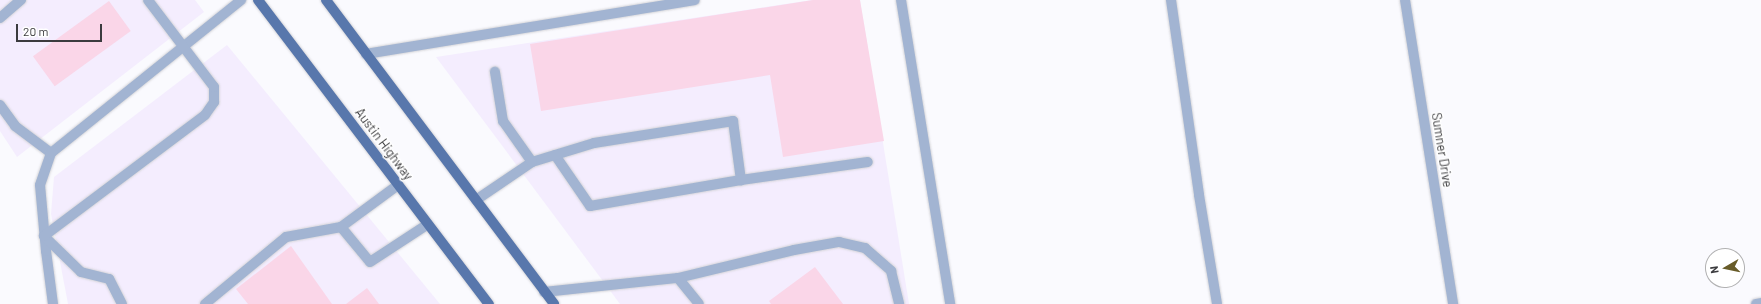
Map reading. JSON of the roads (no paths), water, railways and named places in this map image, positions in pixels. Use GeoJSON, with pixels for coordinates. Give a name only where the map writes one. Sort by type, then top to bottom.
{"type":"FeatureCollection","features":[{"type":"Feature","properties":{"kind":"main road","name":"Austin Highway"},"geometry":{"type":"LineString","coordinates":[[258,0],[489,304]]}},
{"type":"Feature","properties":{"kind":"main road"},"geometry":{"type":"LineString","coordinates":[[326,0],[554,304]]}},
{"type":"Feature","properties":{"kind":"street"},"geometry":{"type":"LineString","coordinates":[[0,18],[21,0]]}},
{"type":"Feature","properties":{"kind":"street"},"geometry":{"type":"LineString","coordinates":[[44,236],[205,115],[214,102],[214,87],[148,0]]}},
{"type":"Feature","properties":{"kind":"street"},"geometry":{"type":"LineString","coordinates":[[53,304],[44,236],[40,185],[51,153],[241,0]]}},
{"type":"Feature","properties":{"kind":"street"},"geometry":{"type":"LineString","coordinates":[[366,54],[695,0]]}},
{"type":"Feature","properties":{"kind":"street"},"geometry":{"type":"LineString","coordinates":[[901,0],[950,304]]}},
{"type":"Feature","properties":{"kind":"street"},"geometry":{"type":"LineString","coordinates":[[1171,0],[1199,195],[1217,304]]}},
{"type":"Feature","properties":{"kind":"street","name":"Sumner Drive"},"geometry":{"type":"LineString","coordinates":[[1405,0],[1453,304]]}},
{"type":"Feature","properties":{"kind":"street"},"geometry":{"type":"LineString","coordinates":[[495,72],[503,121],[532,162]]}},
{"type":"Feature","properties":{"kind":"street"},"geometry":{"type":"LineString","coordinates":[[0,105],[15,126],[51,153]]}},
{"type":"Feature","properties":{"kind":"street"},"geometry":{"type":"LineString","coordinates":[[476,200],[532,162],[594,143],[733,121],[741,180]]}},
{"type":"Feature","properties":{"kind":"street"},"geometry":{"type":"LineString","coordinates":[[555,155],[590,206],[741,180],[868,162]]}},
{"type":"Feature","properties":{"kind":"street"},"geometry":{"type":"LineString","coordinates":[[205,304],[286,237],[341,227],[398,185]]}},
{"type":"Feature","properties":{"kind":"street"},"geometry":{"type":"LineString","coordinates":[[341,227],[370,262],[428,224]]}},
{"type":"Feature","properties":{"kind":"street"},"geometry":{"type":"LineString","coordinates":[[44,236],[81,272],[109,279],[122,304]]}},
{"type":"Feature","properties":{"kind":"street"},"geometry":{"type":"LineString","coordinates":[[544,292],[678,278],[794,250],[839,242],[865,248],[891,271],[899,304]]}},
{"type":"Feature","properties":{"kind":"street"},"geometry":{"type":"LineString","coordinates":[[678,278],[699,304]]}},
{"type":"Feature","properties":{"kind":"street"},"geometry":{"type":"LineString","coordinates":[[1756,304],[1761,303]]}}]}
